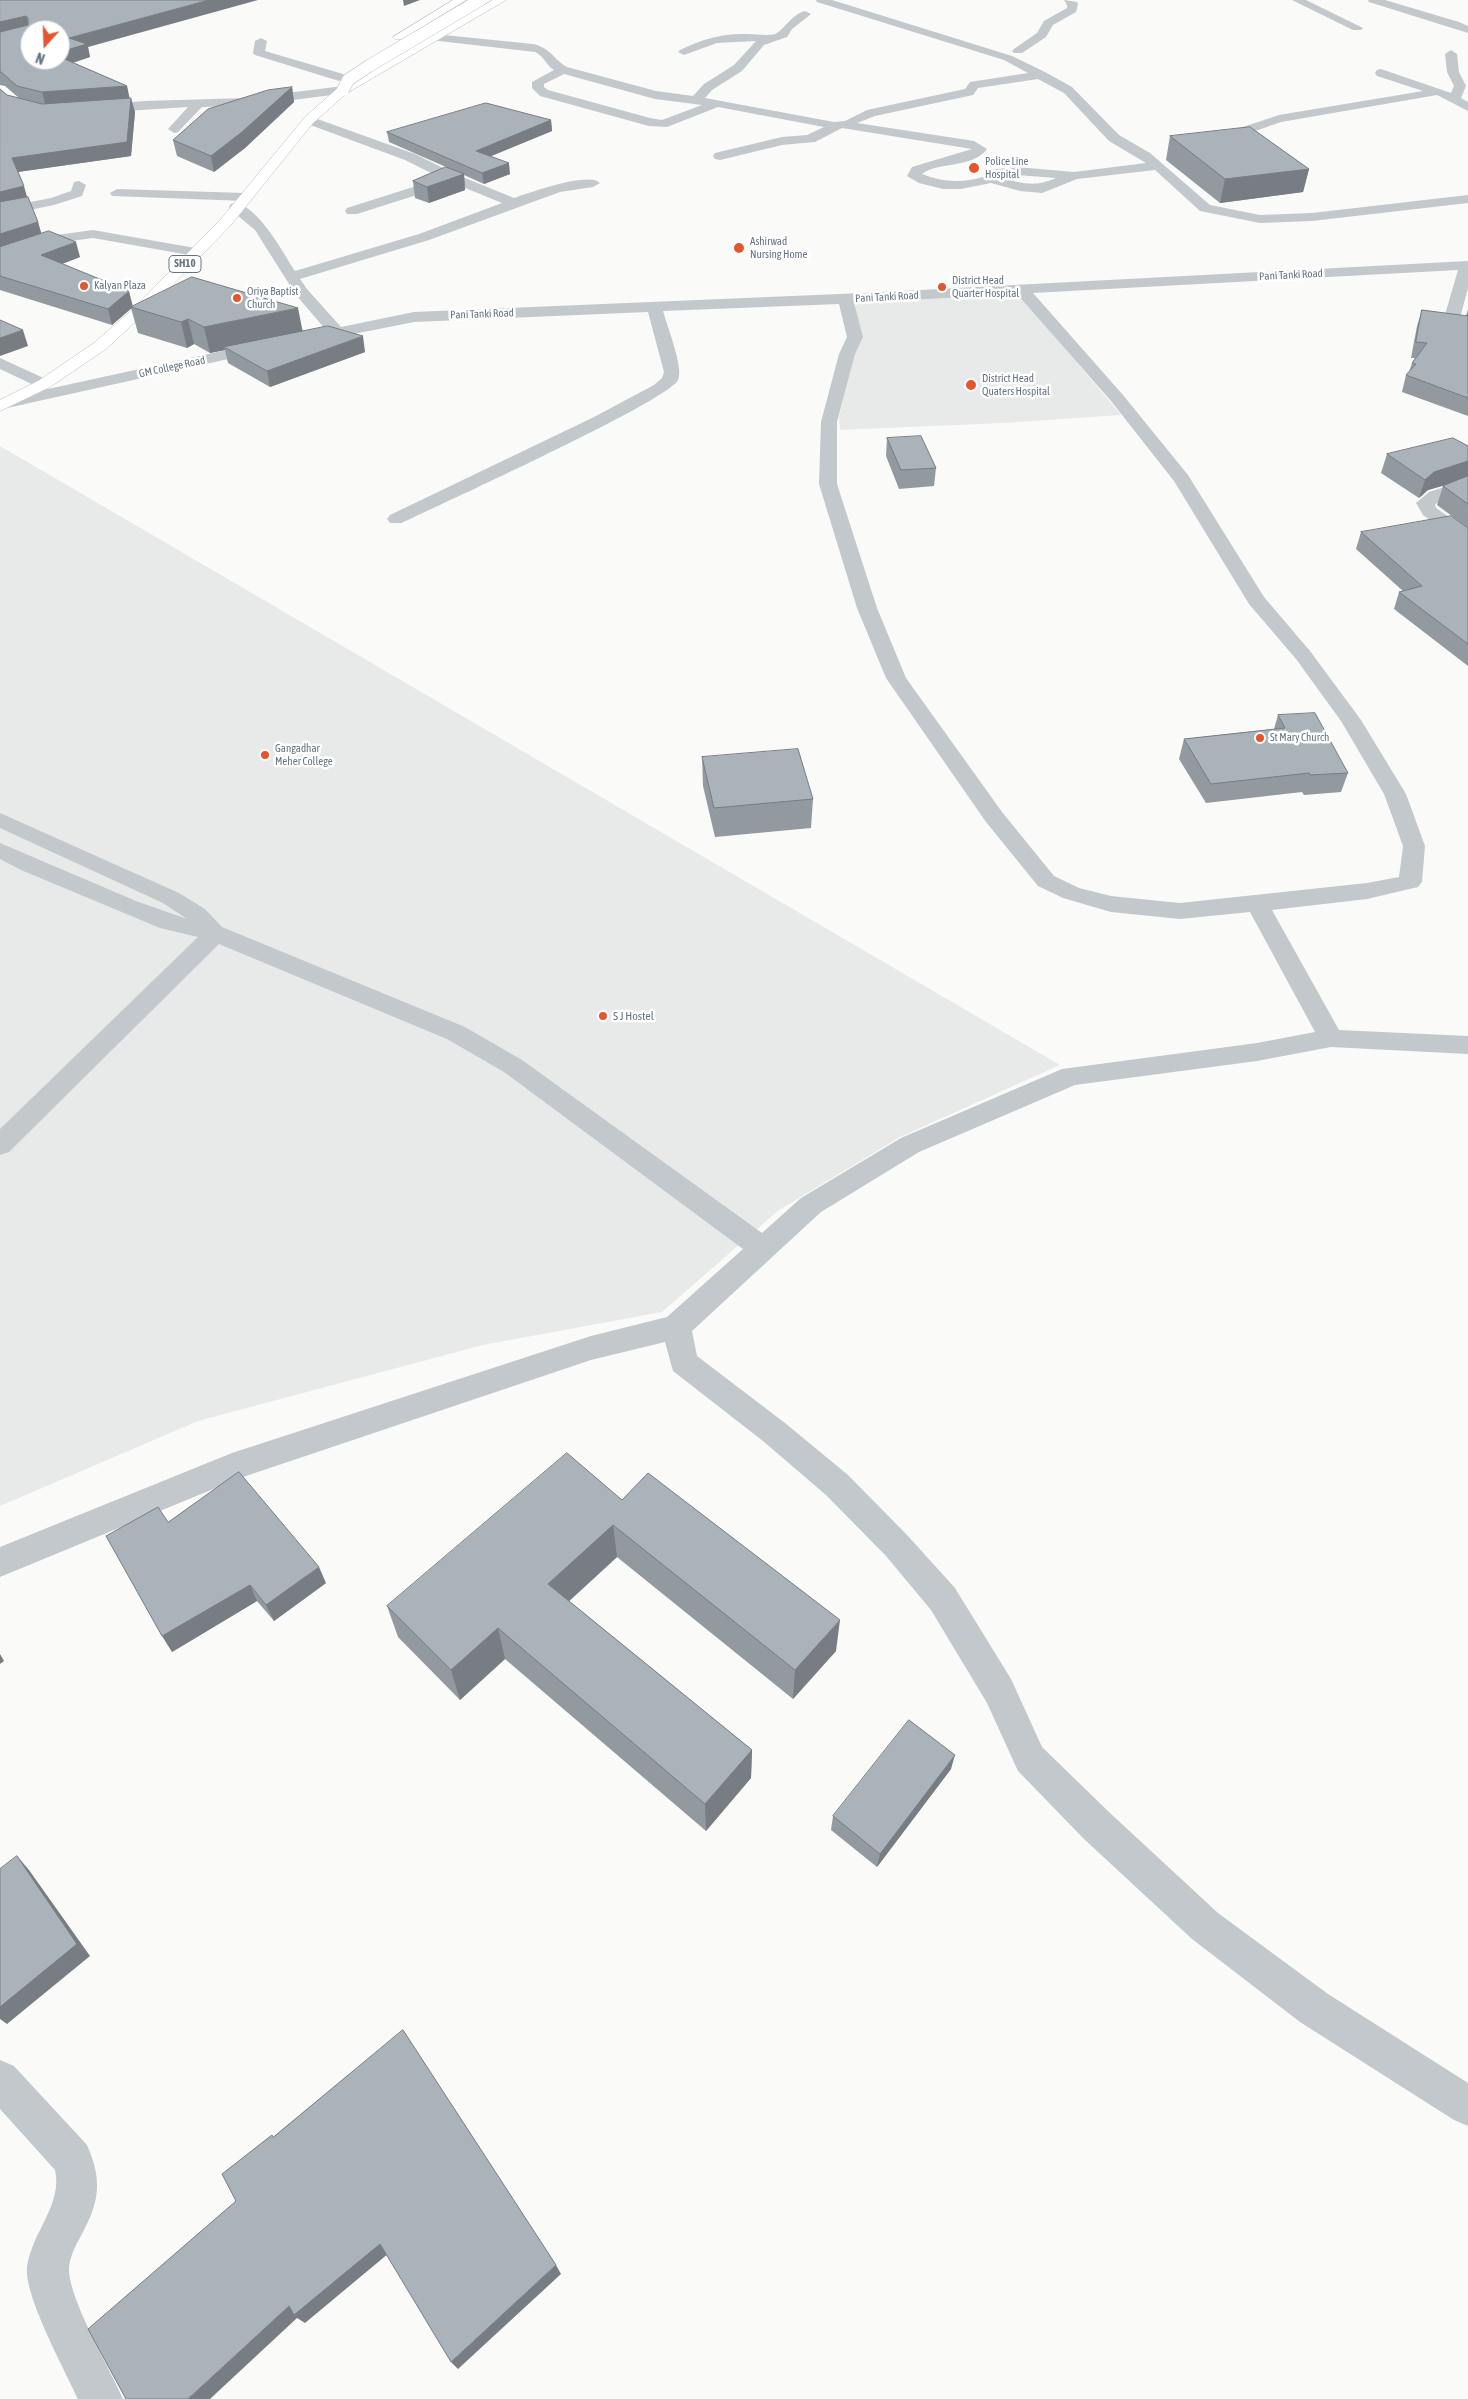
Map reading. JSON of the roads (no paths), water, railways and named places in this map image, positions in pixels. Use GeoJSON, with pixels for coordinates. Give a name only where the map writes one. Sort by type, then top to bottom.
{"type":"FeatureCollection","features":[{"type":"Feature","properties":{"kind":"main road","name":"SH10"},"geometry":{"type":"LineString","coordinates":[[4,404],[44,384],[106,340],[173,278],[195,252],[226,222],[240,202],[341,83],[404,34],[461,0]]}},
{"type":"Feature","properties":{"kind":"main road"},"geometry":{"type":"LineString","coordinates":[[341,83],[480,0]]}},
{"type":"Feature","properties":{"kind":"main road"},"geometry":{"type":"LineString","coordinates":[[341,83],[435,38],[501,0]]}},
{"type":"Feature","properties":{"kind":"street"},"geometry":{"type":"LineString","coordinates":[[821,0],[863,14],[1018,57]]}},
{"type":"Feature","properties":{"kind":"street"},"geometry":{"type":"LineString","coordinates":[[1018,57],[1042,35],[1048,23],[1072,10],[1073,4],[1068,0]]}},
{"type":"Feature","properties":{"kind":"street"},"geometry":{"type":"LineString","coordinates":[[1297,0],[1357,28]]}},
{"type":"Feature","properties":{"kind":"street"},"geometry":{"type":"LineString","coordinates":[[1373,0],[1455,24],[1468,30]]}},
{"type":"Feature","properties":{"kind":"street"},"geometry":{"type":"LineString","coordinates":[[863,14],[864,10],[880,5]]}},
{"type":"Feature","properties":{"kind":"street"},"geometry":{"type":"LineString","coordinates":[[696,100],[708,87],[738,68],[760,44],[783,34],[788,27],[805,14]]}},
{"type":"Feature","properties":{"kind":"street"},"geometry":{"type":"LineString","coordinates":[[404,34],[498,43],[544,50],[548,53],[550,62],[563,70],[656,95],[717,103],[838,125],[974,145],[981,149],[973,155],[917,170],[914,176],[930,183],[947,187],[962,186],[991,179],[1020,187],[1042,189],[1074,176],[1160,160]]}},
{"type":"Feature","properties":{"kind":"street"},"geometry":{"type":"LineString","coordinates":[[684,52],[713,39],[742,36],[773,38]]}},
{"type":"Feature","properties":{"kind":"street"},"geometry":{"type":"LineString","coordinates":[[261,41],[259,53],[341,83]]}},
{"type":"Feature","properties":{"kind":"street"},"geometry":{"type":"LineString","coordinates":[[1006,44],[1018,57],[1041,75],[1068,90],[1114,138],[1145,156],[1160,160],[1205,208],[1260,219],[1312,217],[1468,199]]}},
{"type":"Feature","properties":{"kind":"street"},"geometry":{"type":"LineString","coordinates":[[1451,54],[1453,72],[1460,86],[1455,99]]}},
{"type":"Feature","properties":{"kind":"street"},"geometry":{"type":"LineString","coordinates":[[563,70],[538,82],[538,88],[544,93],[649,122],[668,123],[717,103]]}},
{"type":"Feature","properties":{"kind":"street"},"geometry":{"type":"LineString","coordinates":[[1381,73],[1455,99],[1468,107]]}},
{"type":"Feature","properties":{"kind":"street"},"geometry":{"type":"LineString","coordinates":[[720,156],[782,141],[810,139],[871,112],[969,92],[974,86],[1041,75]]}},
{"type":"Feature","properties":{"kind":"street"},"geometry":{"type":"LineString","coordinates":[[86,110],[144,104],[247,102],[341,83]]}},
{"type":"Feature","properties":{"kind":"street"},"geometry":{"type":"LineString","coordinates":[[1206,144],[1247,128],[1279,119],[1436,92]]}},
{"type":"Feature","properties":{"kind":"street"},"geometry":{"type":"LineString","coordinates":[[174,129],[198,104]]}},
{"type":"Feature","properties":{"kind":"street"},"geometry":{"type":"LineString","coordinates":[[308,120],[410,157],[448,176],[514,203]]}},
{"type":"Feature","properties":{"kind":"street"},"geometry":{"type":"LineString","coordinates":[[991,179],[994,173],[1017,171],[1074,176]]}},
{"type":"Feature","properties":{"kind":"street"},"geometry":{"type":"LineString","coordinates":[[352,211],[418,190],[448,176]]}},
{"type":"Feature","properties":{"kind":"street"},"geometry":{"type":"LineString","coordinates":[[291,277],[424,237],[558,188],[593,183]]}},
{"type":"Feature","properties":{"kind":"street"},"geometry":{"type":"LineString","coordinates":[[0,212],[54,201],[77,193],[79,185]]}},
{"type":"Feature","properties":{"kind":"street"},"geometry":{"type":"LineString","coordinates":[[1027,200],[1038,195],[1042,189]]}},
{"type":"Feature","properties":{"kind":"street"},"geometry":{"type":"LineString","coordinates":[[117,193],[240,202],[260,227],[301,292],[337,332]]}},
{"type":"Feature","properties":{"kind":"street"},"geometry":{"type":"LineString","coordinates":[[0,258],[54,239],[93,234],[195,252]]}},
{"type":"Feature","properties":{"kind":"street"},"geometry":{"type":"LineString","coordinates":[[1452,318],[1468,265]]}},
{"type":"Feature","properties":{"kind":"street","name":"Pani Tanki Road"},"geometry":{"type":"LineString","coordinates":[[337,332],[414,317],[845,299],[1468,265]]}},
{"type":"Feature","properties":{"kind":"street"},"geometry":{"type":"LineString","coordinates":[[845,299],[855,337],[847,354],[829,422],[828,484],[867,608],[896,678],[994,817],[1046,881],[1072,893],[1111,904],[1180,911],[1367,891],[1410,882],[1414,846],[1395,794],[1352,720],[1303,656],[1256,600],[1182,479],[1117,398],[1022,290]]}},
{"type":"Feature","properties":{"kind":"street"},"geometry":{"type":"LineString","coordinates":[[396,519],[600,421],[660,388],[670,380],[672,372],[654,307]]}},
{"type":"Feature","properties":{"kind":"street","name":"GM College Road"},"geometry":{"type":"LineString","coordinates":[[4,404],[337,332]]}},
{"type":"Feature","properties":{"kind":"street"},"geometry":{"type":"LineString","coordinates":[[0,363],[44,384]]}},
{"type":"Feature","properties":{"kind":"street"},"geometry":{"type":"LineString","coordinates":[[1468,484],[1434,496],[1425,503],[1429,511],[1468,539]]}},
{"type":"Feature","properties":{"kind":"street"},"geometry":{"type":"LineString","coordinates":[[0,820],[170,898],[197,914],[216,933]]}},
{"type":"Feature","properties":{"kind":"street"},"geometry":{"type":"LineString","coordinates":[[0,850],[29,865],[168,922],[216,933],[456,1033],[513,1066],[762,1248]]}},
{"type":"Feature","properties":{"kind":"street"},"geometry":{"type":"LineString","coordinates":[[1258,904],[1331,1038]]}},
{"type":"Feature","properties":{"kind":"street"},"geometry":{"type":"LineString","coordinates":[[0,1145],[216,933]]}},
{"type":"Feature","properties":{"kind":"street"},"geometry":{"type":"LineString","coordinates":[[0,1562],[232,1468],[591,1348],[676,1327],[811,1205],[910,1144],[1071,1076],[1257,1052],[1331,1038],[1468,1045]]}},
{"type":"Feature","properties":{"kind":"street"},"geometry":{"type":"LineString","coordinates":[[676,1327],[684,1362],[725,1396],[774,1432],[837,1485],[897,1546],[943,1599],[999,1690],[1030,1759],[1097,1826],[1213,1932],[1314,2008],[1468,2106]]}},
{"type":"Feature","properties":{"kind":"street"},"geometry":{"type":"LineString","coordinates":[[0,2080],[74,2159],[78,2180],[74,2206],[54,2243],[48,2269],[56,2306],[101,2399]]}},
{"type":"Feature","properties":{"kind":"place","name":"Police Line Hospital"},"geometry":{"type":"Point","coordinates":[974,168]}},
{"type":"Feature","properties":{"kind":"place","name":"Ashirwad Nursing Home"},"geometry":{"type":"Point","coordinates":[739,248]}},
{"type":"Feature","properties":{"kind":"place","name":"Kalyan Plaza"},"geometry":{"type":"Point","coordinates":[84,286]}},
{"type":"Feature","properties":{"kind":"place","name":"District Head Quarter Hospital"},"geometry":{"type":"Point","coordinates":[942,287]}},
{"type":"Feature","properties":{"kind":"place","name":"Oriya Baptist Church"},"geometry":{"type":"Point","coordinates":[237,298]}},
{"type":"Feature","properties":{"kind":"place","name":"District Head Quaters Hospital"},"geometry":{"type":"Point","coordinates":[971,385]}},
{"type":"Feature","properties":{"kind":"place","name":"St Mary Church"},"geometry":{"type":"Point","coordinates":[1260,738]}},
{"type":"Feature","properties":{"kind":"place","name":"Gangadhar Meher College"},"geometry":{"type":"Point","coordinates":[265,755]}},
{"type":"Feature","properties":{"kind":"place","name":"S J Hostel"},"geometry":{"type":"Point","coordinates":[603,1016]}}]}
